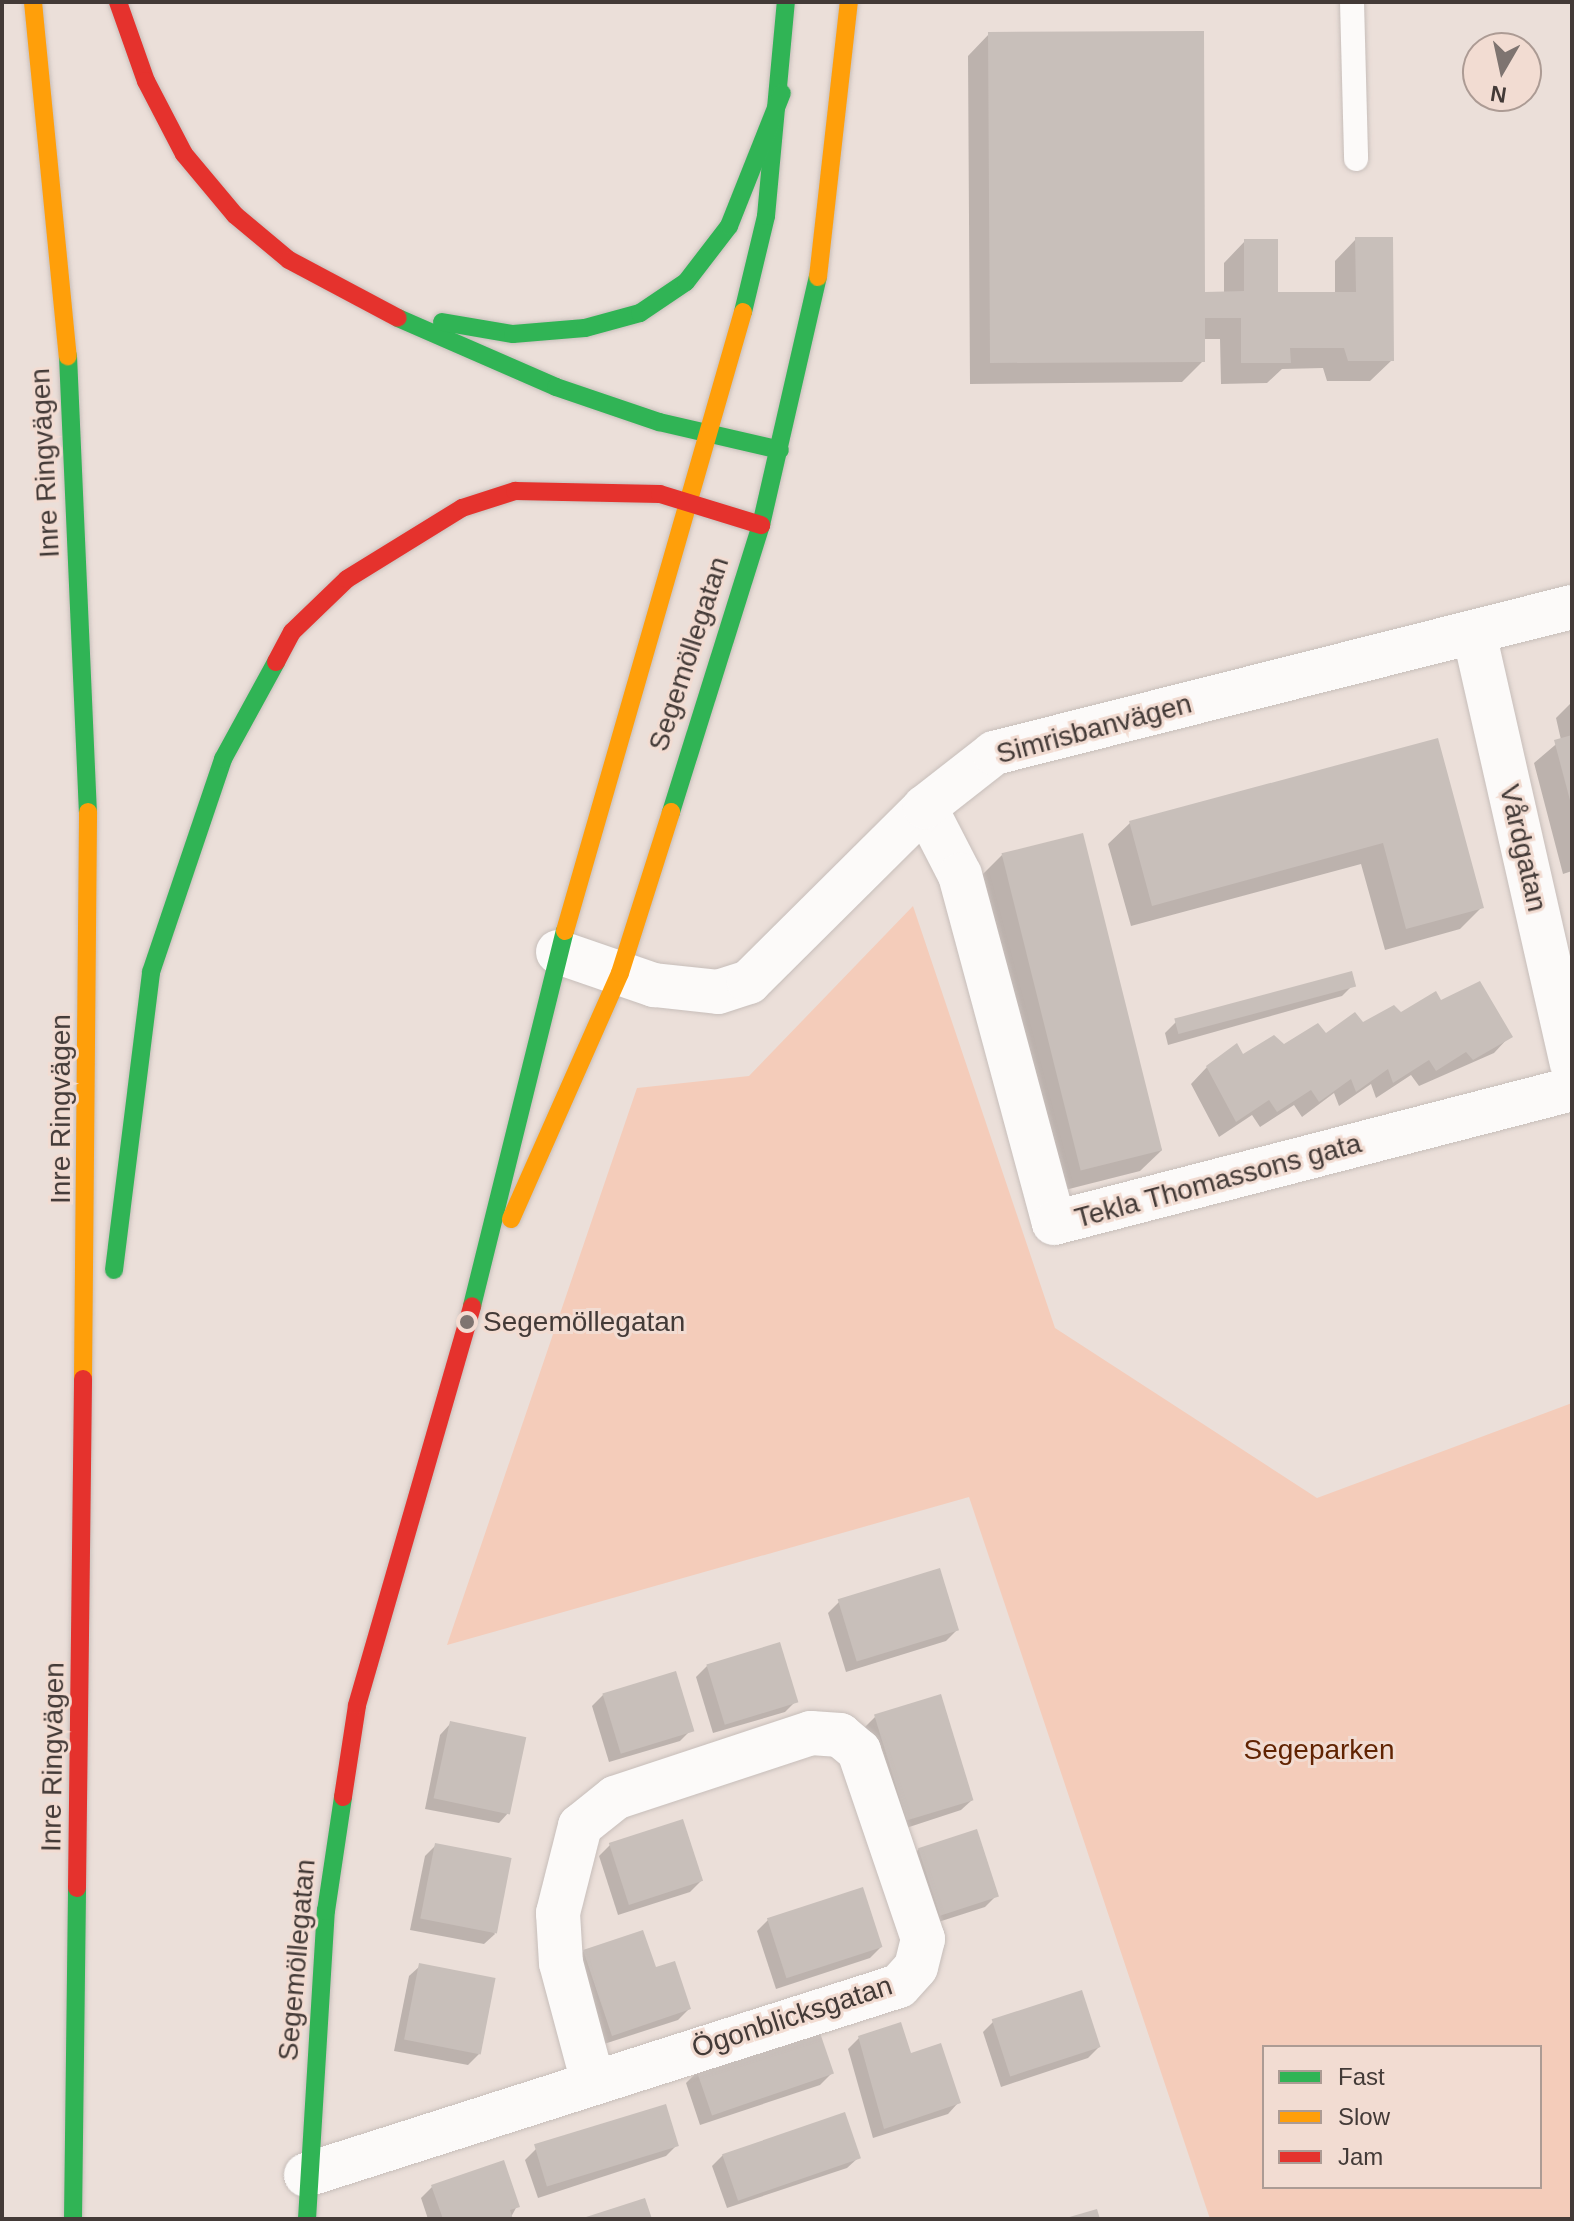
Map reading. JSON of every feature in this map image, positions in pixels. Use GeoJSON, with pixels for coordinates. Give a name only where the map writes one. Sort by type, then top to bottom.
{"type":"FeatureCollection","features":[{"type":"Feature","properties":{"kind":"main road","name":"Inre Ringvägen"},"geometry":{"type":"LineString","coordinates":[[33,2],[71,390],[88,821],[84,1575],[73,2219]]}},
{"type":"Feature","properties":{"kind":"main road"},"geometry":{"type":"LineString","coordinates":[[118,2],[184,154],[268,242],[362,303],[556,387],[711,434],[780,450]]}},
{"type":"Feature","properties":{"kind":"main road","name":"Segemöllegatan"},"geometry":{"type":"LineString","coordinates":[[307,2219],[306,2175],[326,1911],[357,1705],[476,1293],[558,952],[687,503],[711,434],[766,216],[782,93],[786,2]]}},
{"type":"Feature","properties":{"kind":"main road","name":"Segemöllegatan"},"geometry":{"type":"LineString","coordinates":[[476,1293],[620,973],[761,525],[812,326],[849,2]]}},
{"type":"Feature","properties":{"kind":"main road"},"geometry":{"type":"LineString","coordinates":[[362,303],[513,334],[585,328],[640,313],[686,282],[729,226],[782,93]]}},
{"type":"Feature","properties":{"kind":"main road"},"geometry":{"type":"LineString","coordinates":[[112,1291],[151,972],[223,759],[292,632],[347,579],[414,536],[515,491],[586,488],[687,503],[761,525]]}},
{"type":"Feature","properties":{"kind":"main road"},"geometry":{"type":"LineString","coordinates":[[84,1575],[104,1370]]}},
{"type":"Feature","properties":{"kind":"street","name":"Simrisbanvägen"},"geometry":{"type":"LineString","coordinates":[[558,952],[620,973],[692,991],[749,982],[925,807],[994,753],[1572,607]]}},
{"type":"Feature","properties":{"kind":"street","name":"Vårdgatan"},"geometry":{"type":"LineString","coordinates":[[1474,633],[1572,1064]]}},
{"type":"Feature","properties":{"kind":"street","name":"Tekla Thomassons gata"},"geometry":{"type":"LineString","coordinates":[[925,807],[960,875],[1054,1223],[1572,1089]]}},
{"type":"Feature","properties":{"kind":"street","name":"Ögonblicksgatan"},"geometry":{"type":"LineString","coordinates":[[306,2175],[592,2079],[899,1986],[916,1967],[923,1939],[859,1751],[840,1735],[811,1733],[615,1798],[580,1826],[558,1913],[561,1963],[592,2079]]}},
{"type":"Feature","properties":{"kind":"lane"},"geometry":{"type":"LineString","coordinates":[[1352,2],[1356,159]]}},
{"type":"Feature","properties":{"kind":"green space","name":"Segeparken"},"geometry":{"type":"Polygon","coordinates":[[[913,906],[1055,1328],[1317,1498],[1572,1403],[1572,2219],[1210,2219],[969,1497],[447,1645],[637,1088],[749,1076],[913,906]]]}},
{"type":"Feature","properties":{"kind":"building"},"geometry":{"type":"Polygon","coordinates":[[[1204,31],[1205,292],[1244,291],[1244,239],[1278,239],[1278,292],[1356,292],[1355,237],[1393,237],[1394,361],[1348,361],[1344,348],[1290,348],[1291,363],[1241,363],[1241,318],[1205,318],[1205,362],[990,363],[988,32],[1204,31]]]}},
{"type":"Feature","properties":{"kind":"building"},"geometry":{"type":"Polygon","coordinates":[[[1572,735],[1572,804],[1571,804],[1554,740],[1572,735]]]}},
{"type":"Feature","properties":{"kind":"building"},"geometry":{"type":"Polygon","coordinates":[[[1438,738],[1484,908],[1406,929],[1383,843],[1152,906],[1129,821],[1438,738]]]}},
{"type":"Feature","properties":{"kind":"building"},"geometry":{"type":"Polygon","coordinates":[[[1083,833],[1162,1150],[1081,1171],[1001,853],[1083,833]]]}},
{"type":"Feature","properties":{"kind":"building"},"geometry":{"type":"Polygon","coordinates":[[[1352,971],[1356,986],[1178,1034],[1174,1019],[1352,971]]]}},
{"type":"Feature","properties":{"kind":"building"},"geometry":{"type":"Polygon","coordinates":[[[1480,981],[1513,1037],[1473,1060],[1466,1052],[1436,1071],[1429,1060],[1393,1083],[1388,1069],[1356,1092],[1351,1079],[1319,1102],[1311,1090],[1277,1112],[1269,1100],[1236,1122],[1206,1066],[1237,1043],[1243,1054],[1274,1035],[1284,1044],[1318,1023],[1326,1033],[1355,1012],[1363,1022],[1394,1005],[1401,1012],[1436,991],[1441,1000],[1480,981]]]}},
{"type":"Feature","properties":{"kind":"building"},"geometry":{"type":"Polygon","coordinates":[[[940,1568],[959,1630],[857,1661],[838,1599],[940,1568]]]}},
{"type":"Feature","properties":{"kind":"building"},"geometry":{"type":"Polygon","coordinates":[[[780,1642],[798,1702],[725,1725],[706,1665],[780,1642]]]}},
{"type":"Feature","properties":{"kind":"building"},"geometry":{"type":"Polygon","coordinates":[[[676,1671],[694,1731],[621,1754],[602,1694],[676,1671]]]}},
{"type":"Feature","properties":{"kind":"building"},"geometry":{"type":"Polygon","coordinates":[[[941,1694],[973,1800],[907,1821],[874,1714],[941,1694]]]}},
{"type":"Feature","properties":{"kind":"building"},"geometry":{"type":"Polygon","coordinates":[[[450,1721],[526,1737],[510,1814],[434,1798],[450,1721]]]}},
{"type":"Feature","properties":{"kind":"building"},"geometry":{"type":"Polygon","coordinates":[[[683,1819],[703,1881],[629,1905],[609,1843],[683,1819]]]}},
{"type":"Feature","properties":{"kind":"building"},"geometry":{"type":"Polygon","coordinates":[[[977,1829],[999,1897],[940,1916],[918,1848],[977,1829]]]}},
{"type":"Feature","properties":{"kind":"building"},"geometry":{"type":"Polygon","coordinates":[[[435,1843],[512,1858],[497,1933],[420,1919],[435,1843]]]}},
{"type":"Feature","properties":{"kind":"building"},"geometry":{"type":"Polygon","coordinates":[[[863,1887],[882,1947],[786,1978],[767,1918],[863,1887]]]}},
{"type":"Feature","properties":{"kind":"building"},"geometry":{"type":"Polygon","coordinates":[[[643,1930],[656,1967],[675,1961],[691,2009],[612,2036],[583,1950],[643,1930]]]}},
{"type":"Feature","properties":{"kind":"building"},"geometry":{"type":"Polygon","coordinates":[[[419,1963],[496,1978],[481,2054],[404,2040],[419,1963]]]}},
{"type":"Feature","properties":{"kind":"building"},"geometry":{"type":"Polygon","coordinates":[[[1082,1990],[1101,2047],[1010,2076],[992,2019],[1082,1990]]]}},
{"type":"Feature","properties":{"kind":"building"},"geometry":{"type":"Polygon","coordinates":[[[901,2022],[911,2053],[941,2043],[961,2103],[884,2129],[858,2036],[901,2022]]]}},
{"type":"Feature","properties":{"kind":"building"},"geometry":{"type":"Polygon","coordinates":[[[819,2030],[834,2073],[712,2115],[697,2072],[819,2030]]]}},
{"type":"Feature","properties":{"kind":"building"},"geometry":{"type":"Polygon","coordinates":[[[666,2104],[679,2146],[547,2186],[534,2144],[666,2104]]]}},
{"type":"Feature","properties":{"kind":"building"},"geometry":{"type":"Polygon","coordinates":[[[845,2112],[861,2158],[738,2201],[722,2154],[845,2112]]]}},
{"type":"Feature","properties":{"kind":"building"},"geometry":{"type":"Polygon","coordinates":[[[504,2160],[520,2207],[510,2210],[513,2219],[443,2219],[431,2185],[504,2160]]]}},
{"type":"Feature","properties":{"kind":"building"},"geometry":{"type":"Polygon","coordinates":[[[645,2198],[652,2219],[583,2219],[583,2218],[645,2198]]]}},
{"type":"Feature","properties":{"kind":"building"},"geometry":{"type":"Polygon","coordinates":[[[1097,2209],[1100,2219],[1066,2219],[1066,2218],[1097,2209]]]}},
{"type":"Feature","properties":{"kind":"traffic: fast"},"geometry":{"type":"LineString","coordinates":[[743,312],[766,216],[786,2]]}},
{"type":"Feature","properties":{"kind":"traffic: fast"},"geometry":{"type":"LineString","coordinates":[[442,322],[513,334],[585,328],[640,313],[686,282],[729,226],[782,93]]}},
{"type":"Feature","properties":{"kind":"traffic: fast"},"geometry":{"type":"LineString","coordinates":[[671,812],[761,525],[818,277]]}},
{"type":"Feature","properties":{"kind":"traffic: fast"},"geometry":{"type":"LineString","coordinates":[[398,318],[556,387],[659,422],[780,450]]}},
{"type":"Feature","properties":{"kind":"traffic: fast"},"geometry":{"type":"LineString","coordinates":[[68,356],[88,812]]}},
{"type":"Feature","properties":{"kind":"traffic: fast"},"geometry":{"type":"LineString","coordinates":[[114,1270],[151,972],[223,759],[276,662]]}},
{"type":"Feature","properties":{"kind":"traffic: fast"},"geometry":{"type":"LineString","coordinates":[[472,1306],[565,931]]}},
{"type":"Feature","properties":{"kind":"traffic: fast"},"geometry":{"type":"LineString","coordinates":[[307,2219],[326,1911],[343,1797]]}},
{"type":"Feature","properties":{"kind":"traffic: fast"},"geometry":{"type":"LineString","coordinates":[[73,2219],[77,1888]]}},
{"type":"Feature","properties":{"kind":"traffic: slow"},"geometry":{"type":"LineString","coordinates":[[33,2],[68,356]]}},
{"type":"Feature","properties":{"kind":"traffic: slow"},"geometry":{"type":"LineString","coordinates":[[818,277],[849,2]]}},
{"type":"Feature","properties":{"kind":"traffic: slow"},"geometry":{"type":"LineString","coordinates":[[565,931],[743,312]]}},
{"type":"Feature","properties":{"kind":"traffic: slow"},"geometry":{"type":"LineString","coordinates":[[83,1379],[88,812]]}},
{"type":"Feature","properties":{"kind":"traffic: slow"},"geometry":{"type":"LineString","coordinates":[[511,1219],[620,973],[671,812]]}},
{"type":"Feature","properties":{"kind":"traffic: jam"},"geometry":{"type":"LineString","coordinates":[[118,2],[146,81],[184,154],[235,215],[289,260],[398,318]]}},
{"type":"Feature","properties":{"kind":"traffic: jam"},"geometry":{"type":"LineString","coordinates":[[276,662],[292,632],[347,579],[462,508],[515,491],[660,494],[761,525]]}},
{"type":"Feature","properties":{"kind":"traffic: jam"},"geometry":{"type":"LineString","coordinates":[[343,1797],[357,1705],[472,1306]]}},
{"type":"Feature","properties":{"kind":"traffic: jam"},"geometry":{"type":"LineString","coordinates":[[77,1888],[83,1379]]}},
{"type":"Feature","properties":{"kind":"place","name":"Segemöllegatan"},"geometry":{"type":"Point","coordinates":[467,1322]}}]}
